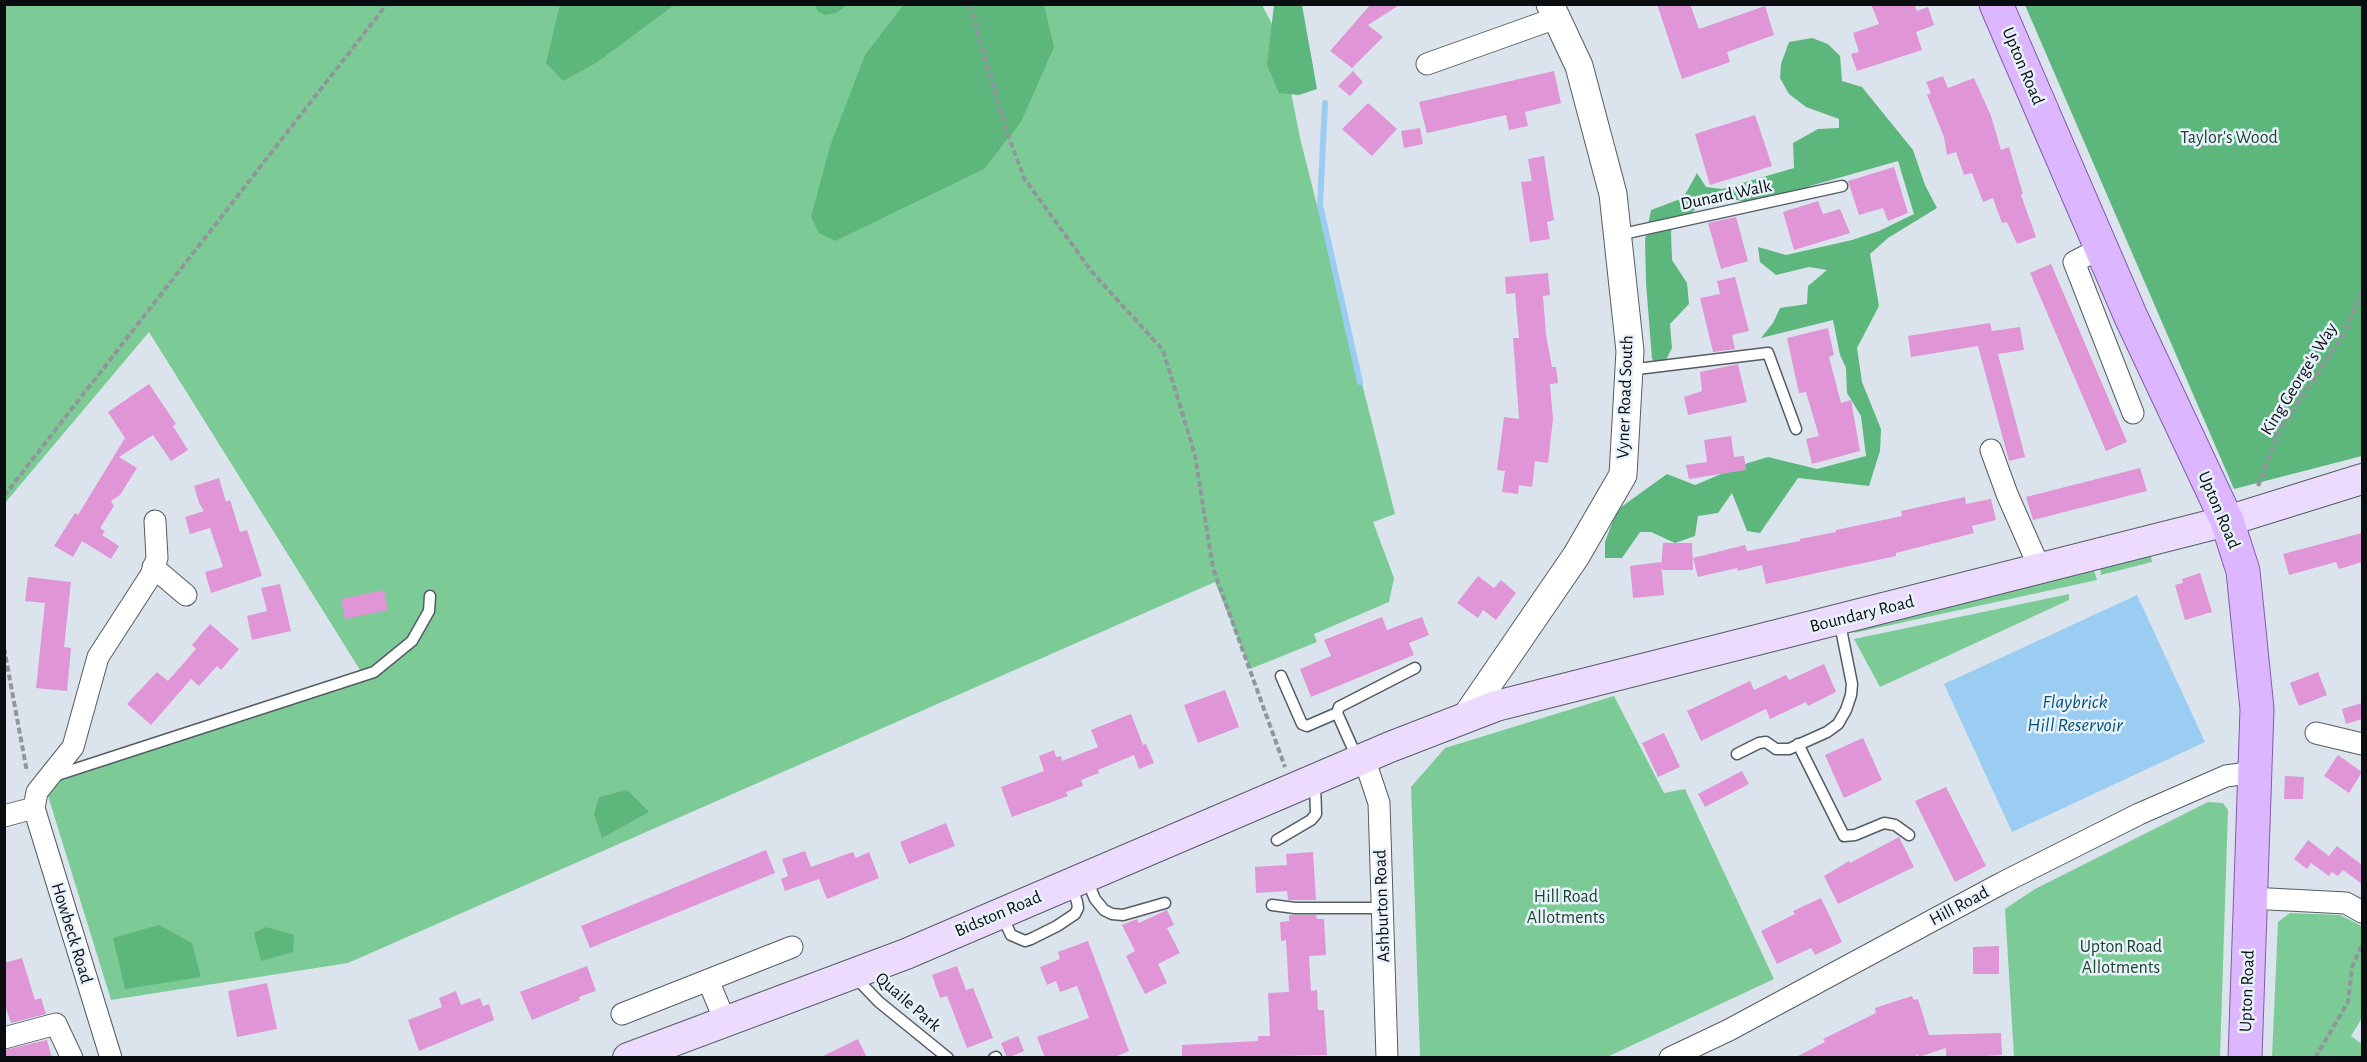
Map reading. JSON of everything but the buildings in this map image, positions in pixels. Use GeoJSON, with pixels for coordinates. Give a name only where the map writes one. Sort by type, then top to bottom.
{"type":"FeatureCollection","features":[{"type":"Feature","properties":{"kind":"main road","name":"Upton Road"},"geometry":{"type":"LineString","coordinates":[[1996,4],[2131,317],[2236,518],[2250,626],[2257,709],[2245,1058]]}},
{"type":"Feature","properties":{"kind":"main road","name":"Boundary Road"},"geometry":{"type":"LineString","coordinates":[[1361,759],[1496,706],[2236,518],[2362,479]]}},
{"type":"Feature","properties":{"kind":"main road","name":"Bidston Road"},"geometry":{"type":"LineString","coordinates":[[628,1058],[852,974],[1361,759]]}},
{"type":"Feature","properties":{"kind":"street"},"geometry":{"type":"LineString","coordinates":[[1427,64],[1549,16]]}},
{"type":"Feature","properties":{"kind":"street","name":"Vyner Road South"},"geometry":{"type":"LineString","coordinates":[[1465,718],[1576,556],[1623,474],[1630,351],[1613,194],[1579,66],[1549,16]]}},
{"type":"Feature","properties":{"kind":"street"},"geometry":{"type":"LineString","coordinates":[[2102,248],[2074,262],[2133,413]]}},
{"type":"Feature","properties":{"kind":"street"},"geometry":{"type":"LineString","coordinates":[[1991,450],[2007,494],[2040,568]]}},
{"type":"Feature","properties":{"kind":"street"},"geometry":{"type":"LineString","coordinates":[[4,816],[34,808],[38,792],[73,747],[98,657],[132,604],[157,558],[155,521]]}},
{"type":"Feature","properties":{"kind":"street"},"geometry":{"type":"LineString","coordinates":[[153,567],[186,595]]}},
{"type":"Feature","properties":{"kind":"street"},"geometry":{"type":"LineString","coordinates":[[2316,733],[2362,744]]}},
{"type":"Feature","properties":{"kind":"street","name":"Ashburton Road"},"geometry":{"type":"LineString","coordinates":[[1361,759],[1379,803],[1387,1058]]}},
{"type":"Feature","properties":{"kind":"street","name":"Hill Road"},"geometry":{"type":"LineString","coordinates":[[1670,1058],[1730,1030],[2002,883],[2139,814],[2226,776],[2254,772]]}},
{"type":"Feature","properties":{"kind":"street","name":"Howbeck Road"},"geometry":{"type":"LineString","coordinates":[[34,808],[111,1058]]}},
{"type":"Feature","properties":{"kind":"street"},"geometry":{"type":"LineString","coordinates":[[2250,898],[2346,903],[2362,912]]}},
{"type":"Feature","properties":{"kind":"street"},"geometry":{"type":"LineString","coordinates":[[622,1014],[792,947]]}},
{"type":"Feature","properties":{"kind":"street"},"geometry":{"type":"LineString","coordinates":[[708,980],[725,1021]]}},
{"type":"Feature","properties":{"kind":"street"},"geometry":{"type":"LineString","coordinates":[[4,1038],[56,1024],[72,1058]]}},
{"type":"Feature","properties":{"kind":"lane","name":"Dunard Walk"},"geometry":{"type":"LineString","coordinates":[[1618,235],[1842,186]]}},
{"type":"Feature","properties":{"kind":"lane"},"geometry":{"type":"LineString","coordinates":[[1629,370],[1768,353],[1796,429]]}},
{"type":"Feature","properties":{"kind":"lane"},"geometry":{"type":"LineString","coordinates":[[48,778],[374,672],[412,641],[429,611],[430,596]]}},
{"type":"Feature","properties":{"kind":"lane"},"geometry":{"type":"LineString","coordinates":[[1737,754],[1766,742],[1782,750],[1827,732],[1838,724],[1851,695],[1850,674],[1839,619]]}},
{"type":"Feature","properties":{"kind":"lane"},"geometry":{"type":"LineString","coordinates":[[1281,676],[1302,724],[1307,726],[1415,668]]}},
{"type":"Feature","properties":{"kind":"lane"},"geometry":{"type":"LineString","coordinates":[[1336,712],[1361,759]]}},
{"type":"Feature","properties":{"kind":"lane"},"geometry":{"type":"LineString","coordinates":[[1798,744],[1844,836],[1855,835],[1884,823],[1895,825],[1909,835]]}},
{"type":"Feature","properties":{"kind":"lane"},"geometry":{"type":"LineString","coordinates":[[1277,840],[1311,820],[1316,814],[1304,784]]}},
{"type":"Feature","properties":{"kind":"lane"},"geometry":{"type":"LineString","coordinates":[[1078,880],[1104,910],[1112,914],[1123,915],[1165,903]]}},
{"type":"Feature","properties":{"kind":"lane"},"geometry":{"type":"LineString","coordinates":[[1272,905],[1295,908],[1382,908]]}},
{"type":"Feature","properties":{"kind":"lane","name":"Quaile Park"},"geometry":{"type":"LineString","coordinates":[[852,974],[879,1002],[944,1056]]}},
{"type":"Feature","properties":{"kind":"path"},"geometry":{"type":"LineString","coordinates":[[4,496],[387,4]]}},
{"type":"Feature","properties":{"kind":"path"},"geometry":{"type":"LineString","coordinates":[[969,4],[1008,135],[1024,178],[1092,272],[1162,350],[1195,455],[1213,568],[1264,714],[1304,784]]}},
{"type":"Feature","properties":{"kind":"path","name":"King George's Way"},"geometry":{"type":"LineString","coordinates":[[2236,518],[2279,431],[2344,334],[2362,291]]}},
{"type":"Feature","properties":{"kind":"path"},"geometry":{"type":"LineString","coordinates":[[4,648],[34,808]]}},
{"type":"Feature","properties":{"kind":"path"},"geometry":{"type":"LineString","coordinates":[[2315,1058],[2348,1002],[2352,967],[2362,945]]}},
{"type":"Feature","properties":{"kind":"green space"},"geometry":{"type":"Polygon","coordinates":[[[560,4],[674,5],[596,63],[563,81],[546,63],[560,4]]]}},
{"type":"Feature","properties":{"kind":"green space"},"geometry":{"type":"Polygon","coordinates":[[[816,4],[847,5],[836,13],[825,15],[817,11],[816,4]]]}},
{"type":"Feature","properties":{"kind":"green space"},"geometry":{"type":"Polygon","coordinates":[[[904,4],[1044,5],[1054,47],[1021,122],[984,169],[835,241],[819,233],[811,217],[830,146],[865,55],[904,4]]]}},
{"type":"Feature","properties":{"kind":"green space"},"geometry":{"type":"Polygon","coordinates":[[[4,5],[1262,5],[1281,41],[1300,138],[1395,514],[1373,522],[1394,578],[1389,602],[1314,634],[1317,642],[1250,669],[1215,582],[348,963],[111,1000],[45,786],[365,678],[149,332],[5,503],[4,5]]]}},
{"type":"Feature","properties":{"kind":"green space"},"geometry":{"type":"Polygon","coordinates":[[[1274,5],[1302,5],[1317,89],[1299,95],[1279,93],[1267,65],[1274,5]]]}},
{"type":"Feature","properties":{"kind":"green space","name":"Taylor's Wood"},"geometry":{"type":"Polygon","coordinates":[[[2025,5],[2362,5],[2362,456],[2234,489],[2025,5]]]}},
{"type":"Feature","properties":{"kind":"green space"},"geometry":{"type":"Polygon","coordinates":[[[1812,38],[1828,44],[1840,56],[1842,81],[1862,87],[1913,150],[1925,185],[1937,208],[1888,238],[1870,254],[1879,306],[1857,348],[1862,382],[1881,429],[1880,451],[1869,486],[1798,478],[1760,533],[1747,531],[1732,493],[1718,513],[1698,516],[1695,536],[1675,543],[1651,532],[1640,532],[1622,558],[1605,558],[1605,542],[1617,510],[1667,474],[1695,485],[1768,457],[1817,469],[1866,456],[1861,416],[1847,393],[1846,368],[1840,355],[1833,320],[1761,338],[1773,323],[1780,308],[1807,304],[1808,286],[1827,270],[1809,267],[1776,275],[1760,262],[1758,247],[1786,255],[1852,240],[1879,231],[1914,214],[1898,161],[1810,186],[1788,197],[1753,203],[1726,198],[1699,206],[1671,231],[1672,260],[1687,283],[1689,304],[1670,324],[1672,348],[1662,368],[1652,359],[1645,240],[1651,210],[1683,198],[1697,173],[1706,187],[1722,189],[1794,168],[1793,143],[1818,129],[1839,128],[1839,119],[1806,107],[1789,94],[1780,78],[1781,64],[1789,42],[1812,38]]]}},
{"type":"Feature","properties":{"kind":"green space"},"geometry":{"type":"Polygon","coordinates":[[[2151,556],[2152,562],[2101,575],[2100,568],[2151,556]]]}},
{"type":"Feature","properties":{"kind":"green space"},"geometry":{"type":"Polygon","coordinates":[[[2094,570],[2097,580],[1854,633],[1859,622],[2094,570]]]}},
{"type":"Feature","properties":{"kind":"green space"},"geometry":{"type":"Polygon","coordinates":[[[2069,594],[2069,600],[1880,687],[1854,639],[2069,594]]]}},
{"type":"Feature","properties":{"kind":"green space","name":"Hill Road Allotments"},"geometry":{"type":"Polygon","coordinates":[[[1614,696],[1664,793],[1685,789],[1774,979],[1607,1057],[1420,1057],[1411,787],[1445,748],[1614,696]]]}},
{"type":"Feature","properties":{"kind":"green space"},"geometry":{"type":"Polygon","coordinates":[[[627,790],[649,812],[602,838],[594,814],[599,797],[627,790]]]}},
{"type":"Feature","properties":{"kind":"green space","name":"Upton Road Allotments"},"geometry":{"type":"Polygon","coordinates":[[[2208,802],[2223,803],[2228,810],[2220,1057],[2014,1057],[2005,909],[2035,889],[2208,802]]]}},
{"type":"Feature","properties":{"kind":"green space"},"geometry":{"type":"Polygon","coordinates":[[[2290,913],[2340,915],[2362,926],[2362,1018],[2351,1036],[2362,1044],[2362,1057],[2272,1057],[2278,922],[2290,913]]]}},
{"type":"Feature","properties":{"kind":"green space"},"geometry":{"type":"Polygon","coordinates":[[[159,925],[192,943],[201,977],[125,989],[113,938],[159,925]]]}},
{"type":"Feature","properties":{"kind":"green space"},"geometry":{"type":"Polygon","coordinates":[[[266,927],[294,935],[293,952],[261,961],[254,933],[266,927]]]}},
{"type":"Feature","properties":{"kind":"water","name":"Flaybrick Hill Reservoir"},"geometry":{"type":"Polygon","coordinates":[[[2137,595],[2205,742],[2012,832],[1944,684],[2137,595]]]}},
{"type":"Feature","properties":{"kind":"waterway"},"geometry":{"type":"LineString","coordinates":[[1325,103],[1320,205],[1360,382]]}}]}
